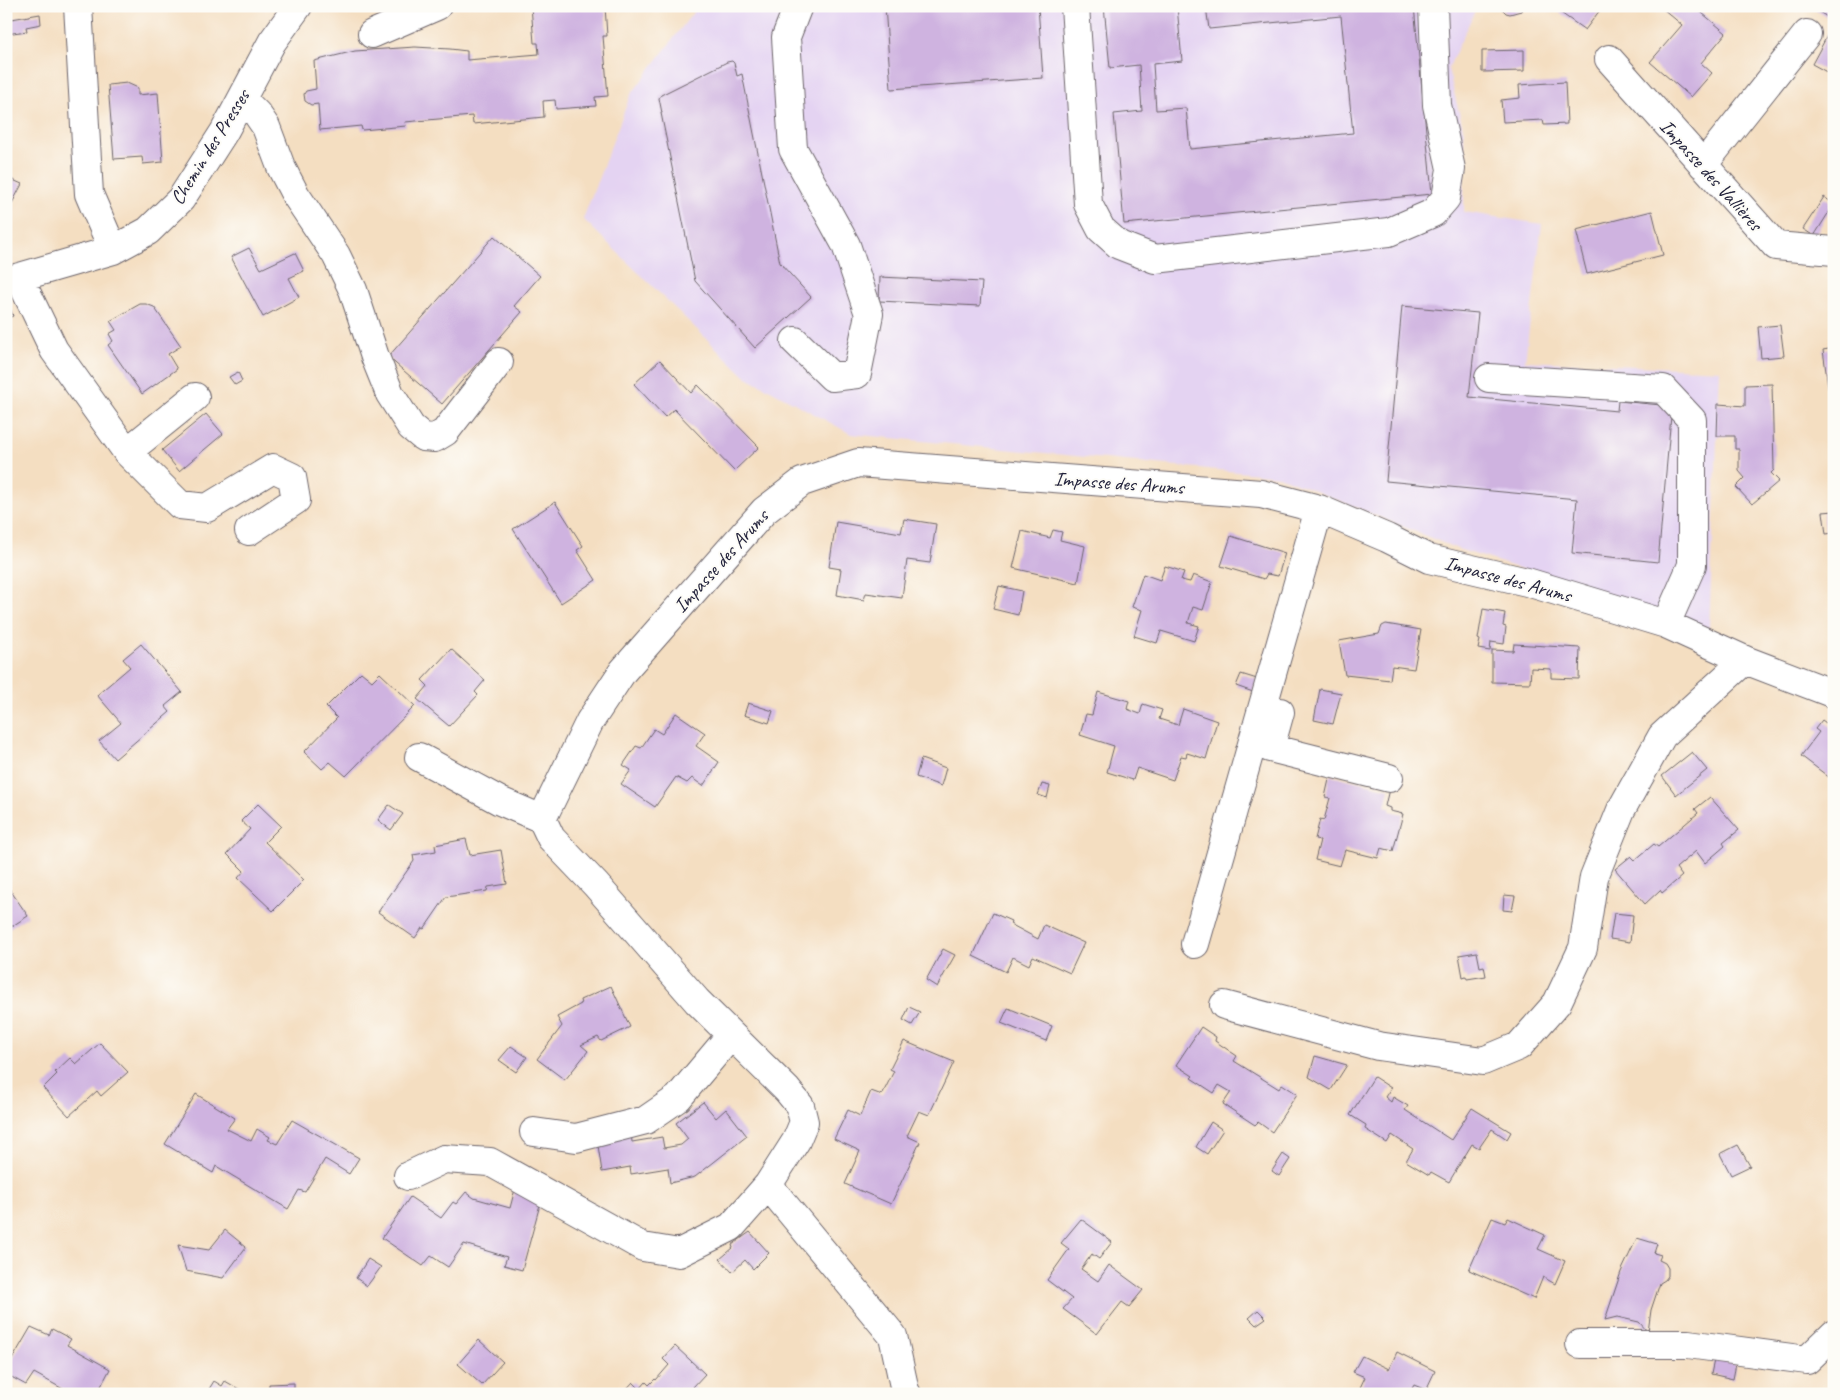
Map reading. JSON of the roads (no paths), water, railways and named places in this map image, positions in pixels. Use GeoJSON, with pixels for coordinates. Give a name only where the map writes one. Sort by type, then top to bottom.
{"type":"FeatureCollection","features":[{"type":"Feature","properties":{"kind":"street"},"geometry":{"type":"LineString","coordinates":[[78,6],[89,194],[113,250]]}},
{"type":"Feature","properties":{"kind":"street","name":"Chemin des Presses"},"geometry":{"type":"LineString","coordinates":[[13,279],[113,250],[148,231],[182,199],[224,132],[272,42],[298,6]]}},
{"type":"Feature","properties":{"kind":"street"},"geometry":{"type":"LineString","coordinates":[[372,34],[437,6]]}},
{"type":"Feature","properties":{"kind":"street"},"geometry":{"type":"LineString","coordinates":[[796,341],[832,377],[857,374],[868,314],[846,245],[793,149],[786,37],[798,6]]}},
{"type":"Feature","properties":{"kind":"street"},"geometry":{"type":"LineString","coordinates":[[1075,6],[1088,204],[1100,230],[1119,246],[1155,260],[1389,232],[1433,214],[1446,198],[1451,169],[1437,106],[1433,6]]}},
{"type":"Feature","properties":{"kind":"street"},"geometry":{"type":"LineString","coordinates":[[1703,166],[1807,34]]}},
{"type":"Feature","properties":{"kind":"street","name":"Impasse des Vallières"},"geometry":{"type":"LineString","coordinates":[[1609,60],[1776,246],[1834,251]]}},
{"type":"Feature","properties":{"kind":"street"},"geometry":{"type":"LineString","coordinates":[[242,99],[257,114],[266,127],[281,167],[295,194],[340,264],[353,290],[375,357],[390,394],[411,427],[423,436],[435,438],[445,432],[499,362]]}},
{"type":"Feature","properties":{"kind":"street"},"geometry":{"type":"LineString","coordinates":[[13,279],[54,350],[127,452],[180,505],[207,508],[273,468],[292,477],[296,500],[249,531]]}},
{"type":"Feature","properties":{"kind":"street"},"geometry":{"type":"LineString","coordinates":[[1488,378],[1663,389],[1692,420],[1692,565],[1666,624]]}},
{"type":"Feature","properties":{"kind":"street"},"geometry":{"type":"LineString","coordinates":[[127,452],[195,398]]}},
{"type":"Feature","properties":{"kind":"street","name":"Impasse des Arums"},"geometry":{"type":"LineString","coordinates":[[542,819],[590,721],[623,671],[764,511],[802,482],[858,463],[1261,494],[1319,509],[1387,538],[1429,559],[1527,582],[1666,624],[1745,660],[1834,694]]}},
{"type":"Feature","properties":{"kind":"street"},"geometry":{"type":"LineString","coordinates":[[1319,509],[1322,560],[1270,748],[1389,778]]}},
{"type":"Feature","properties":{"kind":"street"},"geometry":{"type":"LineString","coordinates":[[1195,944],[1319,509]]}},
{"type":"Feature","properties":{"kind":"street"},"geometry":{"type":"LineString","coordinates":[[1224,1005],[1378,1046],[1483,1061],[1519,1046],[1557,1003],[1583,948],[1594,878],[1620,810],[1662,736],[1745,660]]}},
{"type":"Feature","properties":{"kind":"street"},"geometry":{"type":"LineString","coordinates":[[408,1176],[444,1160],[490,1162],[643,1247],[679,1253],[731,1227],[768,1185],[796,1142],[804,1122],[800,1106],[787,1090],[697,1001],[596,885],[551,838],[542,819],[500,801],[420,757]]}},
{"type":"Feature","properties":{"kind":"street"},"geometry":{"type":"LineString","coordinates":[[534,1132],[576,1138],[646,1120],[678,1098],[731,1035]]}},
{"type":"Feature","properties":{"kind":"street"},"geometry":{"type":"LineString","coordinates":[[768,1185],[893,1336],[905,1391],[908,1394]]}},
{"type":"Feature","properties":{"kind":"street"},"geometry":{"type":"LineString","coordinates":[[1580,1344],[1688,1344],[1808,1360],[1834,1334]]}}]}
